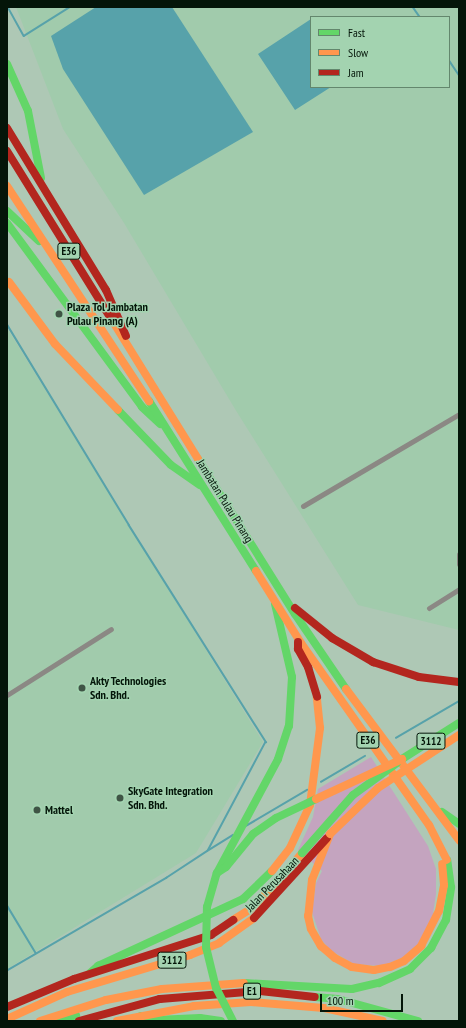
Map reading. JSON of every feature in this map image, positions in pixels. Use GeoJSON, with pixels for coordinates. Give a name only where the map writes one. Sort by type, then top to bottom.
{"type":"FeatureCollection","features":[{"type":"Feature","properties":{"kind":"main road"},"geometry":{"type":"LineString","coordinates":[[7,64],[30,119],[42,184]]}},
{"type":"Feature","properties":{"kind":"main road"},"geometry":{"type":"LineString","coordinates":[[7,128],[106,290],[116,309],[131,351]]}},
{"type":"Feature","properties":{"kind":"main road","name":"Jambatan Pulau Pinang"},"geometry":{"type":"LineString","coordinates":[[7,151],[286,600],[361,711],[459,840]]}},
{"type":"Feature","properties":{"kind":"main road","name":"Jambatan Pulau Pinang"},"geometry":{"type":"LineString","coordinates":[[7,186],[46,248],[168,430],[275,603],[420,811],[446,855],[451,880],[446,920],[424,955],[396,976],[370,986],[352,989],[252,982],[162,989],[106,1000],[40,1021]]}},
{"type":"Feature","properties":{"kind":"main road"},"geometry":{"type":"LineString","coordinates":[[7,211],[46,248]]}},
{"type":"Feature","properties":{"kind":"main road","name":"Jambatan Pulau Pinang"},"geometry":{"type":"LineString","coordinates":[[7,223],[142,407],[168,430]]}},
{"type":"Feature","properties":{"kind":"main road"},"geometry":{"type":"LineString","coordinates":[[8,282],[55,344],[85,376],[171,465],[203,487]]}},
{"type":"Feature","properties":{"kind":"main road"},"geometry":{"type":"LineString","coordinates":[[286,600],[332,638],[373,662],[414,676],[459,682]]}},
{"type":"Feature","properties":{"kind":"main road"},"geometry":{"type":"LineString","coordinates":[[233,1021],[216,988],[206,947],[207,907],[217,873],[278,759],[289,726],[292,692],[290,666],[276,616],[275,603]]}},
{"type":"Feature","properties":{"kind":"main road"},"geometry":{"type":"LineString","coordinates":[[90,973],[98,966],[243,899],[261,884],[290,848],[302,827],[310,805],[320,728],[318,699],[308,667],[298,649],[299,639]]}},
{"type":"Feature","properties":{"kind":"main road","name":"Jalan Perusahaan"},"geometry":{"type":"LineString","coordinates":[[7,1008],[90,973],[170,950],[222,929],[264,896],[353,795],[402,759],[459,723]]}},
{"type":"Feature","properties":{"kind":"main road","name":"Jalan Perusahaan"},"geometry":{"type":"LineString","coordinates":[[7,1019],[67,992],[190,955],[219,943],[243,928],[266,908],[310,859],[330,834],[378,788],[459,735]]}},
{"type":"Feature","properties":{"kind":"main road"},"geometry":{"type":"LineString","coordinates":[[217,873],[226,867],[249,838],[272,820],[389,763],[402,759]]}},
{"type":"Feature","properties":{"kind":"main road"},"geometry":{"type":"LineString","coordinates":[[433,805],[459,824]]}},
{"type":"Feature","properties":{"kind":"main road"},"geometry":{"type":"LineString","coordinates":[[330,834],[314,873],[308,897],[308,916],[311,929],[321,946],[335,958],[352,967],[374,970],[390,967],[416,952],[429,934],[438,916],[444,877],[438,841]]}},
{"type":"Feature","properties":{"kind":"main road","name":"E1"},"geometry":{"type":"LineString","coordinates":[[80,1021],[116,1009],[178,997],[260,991],[338,999],[418,1021]]}},
{"type":"Feature","properties":{"kind":"main road","name":"E1"},"geometry":{"type":"LineString","coordinates":[[117,1021],[140,1015],[194,1006],[262,1003],[324,1008],[383,1021]]}},
{"type":"Feature","properties":{"kind":"main road"},"geometry":{"type":"LineString","coordinates":[[58,1021],[107,1007],[116,1009]]}},
{"type":"Feature","properties":{"kind":"main road"},"geometry":{"type":"LineString","coordinates":[[140,1015],[156,1020],[200,1018],[221,1021]]}},
{"type":"Feature","properties":{"kind":"street"},"geometry":{"type":"LineString","coordinates":[[303,506],[459,414]]}},
{"type":"Feature","properties":{"kind":"street"},"geometry":{"type":"LineString","coordinates":[[459,554],[459,564]]}},
{"type":"Feature","properties":{"kind":"street"},"geometry":{"type":"LineString","coordinates":[[429,608],[459,589]]}},
{"type":"Feature","properties":{"kind":"street"},"geometry":{"type":"LineString","coordinates":[[7,695],[111,629]]}},
{"type":"Feature","properties":{"kind":"shaded area"},"geometry":{"type":"Polygon","coordinates":[[[16,7],[459,7],[459,630],[358,605],[235,409],[124,223],[63,129],[16,7]]]}},
{"type":"Feature","properties":{"kind":"shaded area"},"geometry":{"type":"Polygon","coordinates":[[[7,328],[263,742],[196,853],[7,969],[7,328]]]}},
{"type":"Feature","properties":{"kind":"shaded area"},"geometry":{"type":"Polygon","coordinates":[[[371,757],[428,846],[436,869],[436,894],[432,920],[419,946],[409,955],[382,966],[354,964],[330,950],[321,939],[312,912],[316,883],[322,871],[298,850],[313,817],[318,789],[371,757]]]}},
{"type":"Feature","properties":{"kind":"water"},"geometry":{"type":"Polygon","coordinates":[[[96,7],[172,7],[253,132],[144,195],[63,69],[51,36],[96,7]]]}},
{"type":"Feature","properties":{"kind":"water"},"geometry":{"type":"Polygon","coordinates":[[[310,20],[310,88],[329,88],[295,110],[258,54],[310,20]]]}},
{"type":"Feature","properties":{"kind":"waterway"},"geometry":{"type":"LineString","coordinates":[[8,7],[24,36],[70,7]]}},
{"type":"Feature","properties":{"kind":"waterway"},"geometry":{"type":"LineString","coordinates":[[413,7],[419,16]]}},
{"type":"Feature","properties":{"kind":"waterway"},"geometry":{"type":"LineString","coordinates":[[450,62],[459,75]]}},
{"type":"Feature","properties":{"kind":"waterway"},"geometry":{"type":"LineString","coordinates":[[7,324],[129,525],[266,742],[208,851],[167,878],[7,971]]}},
{"type":"Feature","properties":{"kind":"waterway"},"geometry":{"type":"LineString","coordinates":[[396,738],[459,701]]}},
{"type":"Feature","properties":{"kind":"waterway"},"geometry":{"type":"LineString","coordinates":[[321,782],[365,756]]}},
{"type":"Feature","properties":{"kind":"waterway"},"geometry":{"type":"LineString","coordinates":[[246,826],[307,790]]}},
{"type":"Feature","properties":{"kind":"waterway"},"geometry":{"type":"LineString","coordinates":[[209,850],[233,835]]}},
{"type":"Feature","properties":{"kind":"waterway"},"geometry":{"type":"LineString","coordinates":[[7,905],[36,953]]}},
{"type":"Feature","properties":{"kind":"traffic: fast"},"geometry":{"type":"LineString","coordinates":[[7,64],[28,111],[41,178]]}},
{"type":"Feature","properties":{"kind":"traffic: fast"},"geometry":{"type":"LineString","coordinates":[[7,211],[39,241]]}},
{"type":"Feature","properties":{"kind":"traffic: fast"},"geometry":{"type":"LineString","coordinates":[[7,223],[142,407],[160,424]]}},
{"type":"Feature","properties":{"kind":"traffic: fast"},"geometry":{"type":"LineString","coordinates":[[149,401],[256,571]]}},
{"type":"Feature","properties":{"kind":"traffic: fast"},"geometry":{"type":"LineString","coordinates":[[118,410],[171,465],[200,485]]}},
{"type":"Feature","properties":{"kind":"traffic: fast"},"geometry":{"type":"LineString","coordinates":[[198,459],[295,614],[346,689]]}},
{"type":"Feature","properties":{"kind":"traffic: fast"},"geometry":{"type":"LineString","coordinates":[[217,873],[278,759],[289,726],[292,677],[275,604]]}},
{"type":"Feature","properties":{"kind":"traffic: fast"},"geometry":{"type":"LineString","coordinates":[[402,759],[459,723]]}},
{"type":"Feature","properties":{"kind":"traffic: fast"},"geometry":{"type":"LineString","coordinates":[[302,853],[353,795],[397,763]]}},
{"type":"Feature","properties":{"kind":"traffic: fast"},"geometry":{"type":"LineString","coordinates":[[233,1021],[216,988],[206,947],[207,907],[217,873],[226,867],[253,834],[276,818],[316,799]]}},
{"type":"Feature","properties":{"kind":"traffic: fast"},"geometry":{"type":"LineString","coordinates":[[442,812],[459,824]]}},
{"type":"Feature","properties":{"kind":"traffic: fast"},"geometry":{"type":"LineString","coordinates":[[244,983],[352,989],[379,983],[410,969],[431,948],[446,920],[451,887],[447,860]]}},
{"type":"Feature","properties":{"kind":"traffic: fast"},"geometry":{"type":"LineString","coordinates":[[90,973],[98,966],[243,899],[272,871]]}},
{"type":"Feature","properties":{"kind":"traffic: fast"},"geometry":{"type":"LineString","coordinates":[[315,997],[338,999],[418,1021]]}},
{"type":"Feature","properties":{"kind":"traffic: fast"},"geometry":{"type":"LineString","coordinates":[[58,1021],[76,1015]]}},
{"type":"Feature","properties":{"kind":"traffic: fast"},"geometry":{"type":"LineString","coordinates":[[141,1016],[156,1020],[200,1018],[221,1021]]}},
{"type":"Feature","properties":{"kind":"traffic: slow"},"geometry":{"type":"LineString","coordinates":[[7,186],[149,401]]}},
{"type":"Feature","properties":{"kind":"traffic: slow"},"geometry":{"type":"LineString","coordinates":[[9,282],[55,344],[118,410]]}},
{"type":"Feature","properties":{"kind":"traffic: slow"},"geometry":{"type":"LineString","coordinates":[[110,317],[198,459]]}},
{"type":"Feature","properties":{"kind":"traffic: slow"},"geometry":{"type":"LineString","coordinates":[[256,571],[301,643],[429,825],[447,860]]}},
{"type":"Feature","properties":{"kind":"traffic: slow"},"geometry":{"type":"LineString","coordinates":[[346,689],[459,840]]}},
{"type":"Feature","properties":{"kind":"traffic: slow"},"geometry":{"type":"LineString","coordinates":[[272,871],[290,848],[310,805],[320,728],[317,697]]}},
{"type":"Feature","properties":{"kind":"traffic: slow"},"geometry":{"type":"LineString","coordinates":[[330,834],[378,788],[459,735]]}},
{"type":"Feature","properties":{"kind":"traffic: slow"},"geometry":{"type":"LineString","coordinates":[[316,799],[402,759]]}},
{"type":"Feature","properties":{"kind":"traffic: slow"},"geometry":{"type":"LineString","coordinates":[[330,834],[312,880],[308,916],[311,929],[321,946],[335,958],[352,967],[374,970],[390,967],[404,961],[421,946],[439,911],[444,885],[442,864]]}},
{"type":"Feature","properties":{"kind":"traffic: slow"},"geometry":{"type":"LineString","coordinates":[[233,920],[249,910],[273,887],[302,853]]}},
{"type":"Feature","properties":{"kind":"traffic: slow"},"geometry":{"type":"LineString","coordinates":[[7,1019],[67,992],[190,955],[219,943],[254,918]]}},
{"type":"Feature","properties":{"kind":"traffic: slow"},"geometry":{"type":"LineString","coordinates":[[40,1021],[106,1000],[162,989],[244,983]]}},
{"type":"Feature","properties":{"kind":"traffic: slow"},"geometry":{"type":"LineString","coordinates":[[117,1021],[194,1006],[251,1002],[324,1008],[383,1021]]}},
{"type":"Feature","properties":{"kind":"traffic: jam"},"geometry":{"type":"LineString","coordinates":[[7,128],[106,290],[126,336]]}},
{"type":"Feature","properties":{"kind":"traffic: jam"},"geometry":{"type":"LineString","coordinates":[[7,151],[110,317]]}},
{"type":"Feature","properties":{"kind":"traffic: jam"},"geometry":{"type":"LineString","coordinates":[[295,608],[332,638],[373,662],[419,677],[459,682]]}},
{"type":"Feature","properties":{"kind":"traffic: jam"},"geometry":{"type":"LineString","coordinates":[[298,642],[298,649],[308,667],[317,697]]}},
{"type":"Feature","properties":{"kind":"traffic: jam"},"geometry":{"type":"LineString","coordinates":[[254,918],[327,838]]}},
{"type":"Feature","properties":{"kind":"traffic: jam"},"geometry":{"type":"LineString","coordinates":[[7,1007],[74,979],[211,935],[233,920]]}},
{"type":"Feature","properties":{"kind":"traffic: jam"},"geometry":{"type":"LineString","coordinates":[[79,1021],[160,999],[260,991],[315,997]]}},
{"type":"Feature","properties":{"kind":"place","name":"Plaza Tol Jambatan Pulau Pinang (A)"},"geometry":{"type":"Point","coordinates":[59,314]}},
{"type":"Feature","properties":{"kind":"place","name":"Akty Technologies Sdn. Bhd."},"geometry":{"type":"Point","coordinates":[82,688]}},
{"type":"Feature","properties":{"kind":"place","name":"SkyGate Integration Sdn. Bhd."},"geometry":{"type":"Point","coordinates":[120,798]}},
{"type":"Feature","properties":{"kind":"place","name":"Mattel"},"geometry":{"type":"Point","coordinates":[37,810]}}]}
